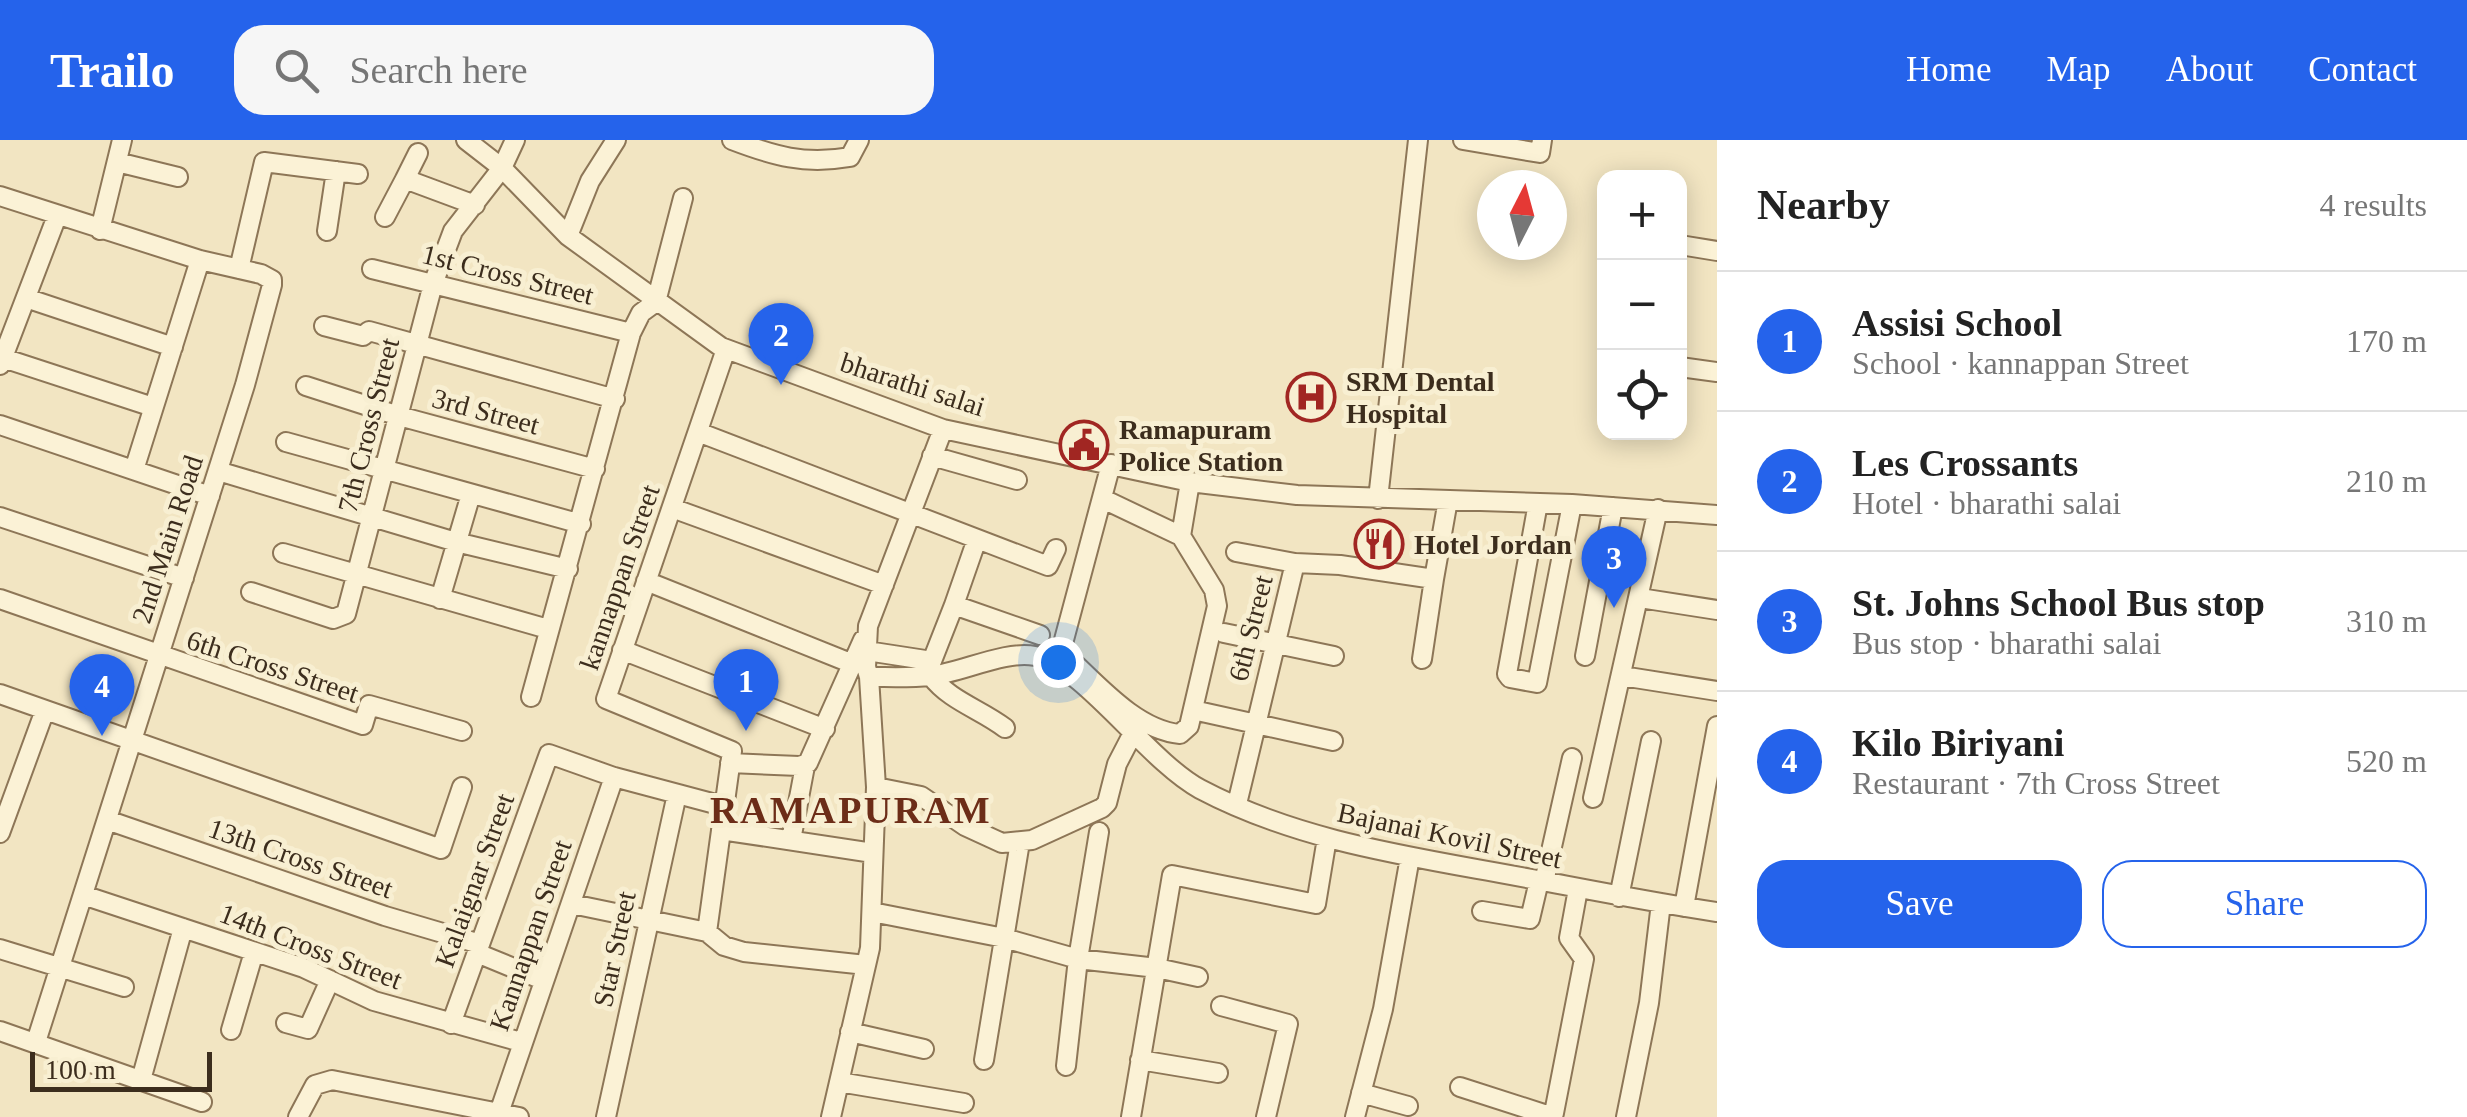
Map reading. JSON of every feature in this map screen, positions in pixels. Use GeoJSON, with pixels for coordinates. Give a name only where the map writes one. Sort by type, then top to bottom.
{"type":"FeatureCollection","features":[{"type":"Feature","properties":{"kind":"street"},"geometry":{"type":"LineString","coordinates":[[100,230],[122,140]]}},
{"type":"Feature","properties":{"kind":"street","name":"bharathi salai"},"geometry":{"type":"LineString","coordinates":[[466,140],[502,168],[568,236],[726,349],[942,429],[1190,482],[1296,496],[1572,504],[1717,515]]}},
{"type":"Feature","properties":{"kind":"street","name":"7th Cross Street"},"geometry":{"type":"LineString","coordinates":[[250,592],[338,618],[346,614],[432,284],[453,231],[502,168],[516,140]]}},
{"type":"Feature","properties":{"kind":"street"},"geometry":{"type":"LineString","coordinates":[[568,236],[590,181],[616,140]]}},
{"type":"Feature","properties":{"kind":"street"},"geometry":{"type":"LineString","coordinates":[[732,140],[777,158],[836,159],[850,156],[859,140]]}},
{"type":"Feature","properties":{"kind":"street"},"geometry":{"type":"LineString","coordinates":[[1378,499],[1418,140]]}},
{"type":"Feature","properties":{"kind":"street"},"geometry":{"type":"LineString","coordinates":[[1463,140],[1540,153],[1542,140]]}},
{"type":"Feature","properties":{"kind":"street"},"geometry":{"type":"LineString","coordinates":[[385,217],[418,153]]}},
{"type":"Feature","properties":{"kind":"street"},"geometry":{"type":"LineString","coordinates":[[117,162],[178,177]]}},
{"type":"Feature","properties":{"kind":"street"},"geometry":{"type":"LineString","coordinates":[[0,196],[100,230],[238,269],[264,162],[358,174]]}},
{"type":"Feature","properties":{"kind":"street"},"geometry":{"type":"LineString","coordinates":[[327,232],[336,171]]}},
{"type":"Feature","properties":{"kind":"street"},"geometry":{"type":"LineString","coordinates":[[405,180],[475,205]]}},
{"type":"Feature","properties":{"kind":"street"},"geometry":{"type":"LineString","coordinates":[[530,698],[631,334],[641,313],[656,302],[683,198]]}},
{"type":"Feature","properties":{"kind":"street"},"geometry":{"type":"LineString","coordinates":[[57,216],[1,361],[153,407]]}},
{"type":"Feature","properties":{"kind":"street"},"geometry":{"type":"LineString","coordinates":[[1687,246],[1717,251]]}},
{"type":"Feature","properties":{"kind":"street"},"geometry":{"type":"LineString","coordinates":[[134,470],[200,260]]}},
{"type":"Feature","properties":{"kind":"street","name":"2nd Main Road"},"geometry":{"type":"LineString","coordinates":[[36,1042],[245,385],[272,280],[238,269]]}},
{"type":"Feature","properties":{"kind":"street","name":"1st Cross Street"},"geometry":{"type":"LineString","coordinates":[[372,269],[631,334]]}},
{"type":"Feature","properties":{"kind":"street"},"geometry":{"type":"LineString","coordinates":[[26,298],[174,347]]}},
{"type":"Feature","properties":{"kind":"street"},"geometry":{"type":"LineString","coordinates":[[324,326],[362,336],[369,331],[615,399]]}},
{"type":"Feature","properties":{"kind":"street","name":"kannappan Street"},"geometry":{"type":"LineString","coordinates":[[726,349],[606,699],[732,751],[730,764]]}},
{"type":"Feature","properties":{"kind":"street"},"geometry":{"type":"LineString","coordinates":[[1687,368],[1717,372]]}},
{"type":"Feature","properties":{"kind":"street","name":"3rd Street"},"geometry":{"type":"LineString","coordinates":[[306,386],[595,470]]}},
{"type":"Feature","properties":{"kind":"street"},"geometry":{"type":"LineString","coordinates":[[0,425],[210,496]]}},
{"type":"Feature","properties":{"kind":"street"},"geometry":{"type":"LineString","coordinates":[[791,840],[805,766],[815,754],[860,657],[942,429]]}},
{"type":"Feature","properties":{"kind":"street"},"geometry":{"type":"LineString","coordinates":[[698,432],[1048,566],[1056,550]]}},
{"type":"Feature","properties":{"kind":"street"},"geometry":{"type":"LineString","coordinates":[[286,442],[581,524]]}},
{"type":"Feature","properties":{"kind":"street"},"geometry":{"type":"LineString","coordinates":[[932,456],[1017,480]]}},
{"type":"Feature","properties":{"kind":"street"},"geometry":{"type":"LineString","coordinates":[[1103,499],[1181,536],[1214,590],[1218,606],[1188,726],[1180,734],[1160,732],[1114,699],[1060,651],[1111,464]]}},
{"type":"Feature","properties":{"kind":"street"},"geometry":{"type":"LineString","coordinates":[[218,472],[456,542],[568,569]]}},
{"type":"Feature","properties":{"kind":"street"},"geometry":{"type":"LineString","coordinates":[[1181,536],[1190,482]]}},
{"type":"Feature","properties":{"kind":"street"},"geometry":{"type":"LineString","coordinates":[[440,599],[471,494]]}},
{"type":"Feature","properties":{"kind":"street"},"geometry":{"type":"LineString","coordinates":[[1422,659],[1448,500]]}},
{"type":"Feature","properties":{"kind":"street"},"geometry":{"type":"LineString","coordinates":[[1538,503],[1507,674],[1510,678],[1537,682],[1572,504]]}},
{"type":"Feature","properties":{"kind":"street"},"geometry":{"type":"LineString","coordinates":[[1585,656],[1613,506]]}},
{"type":"Feature","properties":{"kind":"street"},"geometry":{"type":"LineString","coordinates":[[672,508],[884,586]]}},
{"type":"Feature","properties":{"kind":"street"},"geometry":{"type":"LineString","coordinates":[[1593,798],[1658,509]]}},
{"type":"Feature","properties":{"kind":"street"},"geometry":{"type":"LineString","coordinates":[[0,518],[184,578]]}},
{"type":"Feature","properties":{"kind":"street"},"geometry":{"type":"LineString","coordinates":[[646,581],[860,657],[932,661],[977,539]]}},
{"type":"Feature","properties":{"kind":"street"},"geometry":{"type":"LineString","coordinates":[[1236,552],[1295,563]]}},
{"type":"Feature","properties":{"kind":"street"},"geometry":{"type":"LineString","coordinates":[[283,553],[548,629]]}},
{"type":"Feature","properties":{"kind":"street","name":"6th Street"},"geometry":{"type":"LineString","coordinates":[[1237,804],[1295,563],[1340,565],[1434,580]]}},
{"type":"Feature","properties":{"kind":"street"},"geometry":{"type":"LineString","coordinates":[[1640,598],[1717,610]]}},
{"type":"Feature","properties":{"kind":"street","name":"6th Cross Street"},"geometry":{"type":"LineString","coordinates":[[0,599],[363,725],[369,705],[462,732]]}},
{"type":"Feature","properties":{"kind":"street"},"geometry":{"type":"LineString","coordinates":[[954,605],[1040,635]]}},
{"type":"Feature","properties":{"kind":"street"},"geometry":{"type":"LineString","coordinates":[[1224,633],[1334,656]]}},
{"type":"Feature","properties":{"kind":"street"},"geometry":{"type":"LineString","coordinates":[[622,650],[825,730]]}},
{"type":"Feature","properties":{"kind":"street","name":"Bajanai Kovil Street"},"geometry":{"type":"LineString","coordinates":[[870,677],[932,676],[1018,656],[1034,656],[1065,671],[1132,735],[1200,788],[1327,838],[1578,890],[1717,912]]}},
{"type":"Feature","properties":{"kind":"street"},"geometry":{"type":"LineString","coordinates":[[831,1117],[866,966],[872,912],[876,787],[870,677],[860,657]]}},
{"type":"Feature","properties":{"kind":"street"},"geometry":{"type":"LineString","coordinates":[[932,676],[948,694],[1004,728]]}},
{"type":"Feature","properties":{"kind":"street"},"geometry":{"type":"LineString","coordinates":[[1622,676],[1717,691]]}},
{"type":"Feature","properties":{"kind":"street"},"geometry":{"type":"LineString","coordinates":[[0,694],[441,849],[462,787]]}},
{"type":"Feature","properties":{"kind":"street"},"geometry":{"type":"LineString","coordinates":[[0,833],[45,710]]}},
{"type":"Feature","properties":{"kind":"street"},"geometry":{"type":"LineString","coordinates":[[1202,712],[1332,741]]}},
{"type":"Feature","properties":{"kind":"street"},"geometry":{"type":"LineString","coordinates":[[1684,907],[1717,726]]}},
{"type":"Feature","properties":{"kind":"street"},"geometry":{"type":"LineString","coordinates":[[876,787],[921,796],[992,841],[1020,842],[1102,808],[1132,735]]}},
{"type":"Feature","properties":{"kind":"street"},"geometry":{"type":"LineString","coordinates":[[1619,897],[1650,740]]}},
{"type":"Feature","properties":{"kind":"street","name":"Kalaignar Street"},"geometry":{"type":"LineString","coordinates":[[450,1024],[549,754],[614,777]]}},
{"type":"Feature","properties":{"kind":"street"},"geometry":{"type":"LineString","coordinates":[[1482,911],[1530,919],[1572,758]]}},
{"type":"Feature","properties":{"kind":"street"},"geometry":{"type":"LineString","coordinates":[[707,932],[730,764],[805,766]]}},
{"type":"Feature","properties":{"kind":"street"},"geometry":{"type":"LineString","coordinates":[[614,777],[723,806]]}},
{"type":"Feature","properties":{"kind":"street","name":"Kannappan Street"},"geometry":{"type":"LineString","coordinates":[[499,1113],[614,777]]}},
{"type":"Feature","properties":{"kind":"street","name":"Star Street"},"geometry":{"type":"LineString","coordinates":[[606,1117],[677,794]]}},
{"type":"Feature","properties":{"kind":"street","name":"13th Cross Street"},"geometry":{"type":"LineString","coordinates":[[107,820],[478,948],[543,980]]}},
{"type":"Feature","properties":{"kind":"street"},"geometry":{"type":"LineString","coordinates":[[721,830],[874,852]]}},
{"type":"Feature","properties":{"kind":"street"},"geometry":{"type":"LineString","coordinates":[[1066,1066],[1078,958],[1099,832]]}},
{"type":"Feature","properties":{"kind":"street"},"geometry":{"type":"LineString","coordinates":[[1130,1117],[1172,875],[1316,904],[1327,838]]}},
{"type":"Feature","properties":{"kind":"street"},"geometry":{"type":"LineString","coordinates":[[984,1060],[1020,842]]}},
{"type":"Feature","properties":{"kind":"street"},"geometry":{"type":"LineString","coordinates":[[1355,1117],[1383,1010],[1410,858]]}},
{"type":"Feature","properties":{"kind":"street"},"geometry":{"type":"LineString","coordinates":[[1460,1087],[1501,1109],[1554,1113],[1584,959],[1569,938],[1578,890]]}},
{"type":"Feature","properties":{"kind":"street","name":"14th Cross Street"},"geometry":{"type":"LineString","coordinates":[[83,895],[254,952],[374,1001],[521,1042]]}},
{"type":"Feature","properties":{"kind":"street"},"geometry":{"type":"LineString","coordinates":[[1626,1117],[1650,1002],[1661,903]]}},
{"type":"Feature","properties":{"kind":"street"},"geometry":{"type":"LineString","coordinates":[[572,904],[707,932],[724,946],[744,952],[866,966]]}},
{"type":"Feature","properties":{"kind":"street"},"geometry":{"type":"LineString","coordinates":[[872,912],[1004,938],[1078,958],[1198,977]]}},
{"type":"Feature","properties":{"kind":"street"},"geometry":{"type":"LineString","coordinates":[[141,1080],[183,928]]}},
{"type":"Feature","properties":{"kind":"street"},"geometry":{"type":"LineString","coordinates":[[0,948],[124,988]]}},
{"type":"Feature","properties":{"kind":"street"},"geometry":{"type":"LineString","coordinates":[[232,1030],[254,952]]}},
{"type":"Feature","properties":{"kind":"street"},"geometry":{"type":"LineString","coordinates":[[286,1023],[308,1029],[330,980]]}},
{"type":"Feature","properties":{"kind":"street"},"geometry":{"type":"LineString","coordinates":[[1221,1006],[1288,1024],[1266,1117]]}},
{"type":"Feature","properties":{"kind":"street"},"geometry":{"type":"LineString","coordinates":[[0,1031],[202,1102]]}},
{"type":"Feature","properties":{"kind":"street"},"geometry":{"type":"LineString","coordinates":[[850,1032],[924,1049]]}},
{"type":"Feature","properties":{"kind":"street"},"geometry":{"type":"LineString","coordinates":[[1140,1060],[1218,1073]]}},
{"type":"Feature","properties":{"kind":"street"},"geometry":{"type":"LineString","coordinates":[[298,1117],[315,1084],[332,1080],[519,1117]]}},
{"type":"Feature","properties":{"kind":"street"},"geometry":{"type":"LineString","coordinates":[[839,1082],[964,1103]]}},
{"type":"Feature","properties":{"kind":"street"},"geometry":{"type":"LineString","coordinates":[[1361,1092],[1408,1106]]}},
{"type":"Feature","properties":{"kind":"place","name":"Les Crossants"},"geometry":{"type":"Point","coordinates":[781,385]}},
{"type":"Feature","properties":{"kind":"place","name":"SRM Dental Hospital"},"geometry":{"type":"Point","coordinates":[1311,397]}},
{"type":"Feature","properties":{"kind":"place","name":"Ramapuram Police Station"},"geometry":{"type":"Point","coordinates":[1084,445]}},
{"type":"Feature","properties":{"kind":"place","name":"Hotel Jordan"},"geometry":{"type":"Point","coordinates":[1379,544]}},
{"type":"Feature","properties":{"kind":"place","name":"St. Johns School Bus stop"},"geometry":{"type":"Point","coordinates":[1614,608]}},
{"type":"Feature","properties":{"kind":"place","name":"Assisi School"},"geometry":{"type":"Point","coordinates":[746,731]}},
{"type":"Feature","properties":{"kind":"place","name":"Kilo Biriyani"},"geometry":{"type":"Point","coordinates":[102,736]}},
{"type":"Feature","properties":{"kind":"district","name":"RAMAPURAM"},"geometry":{"type":"Point","coordinates":[851,810]}}]}
